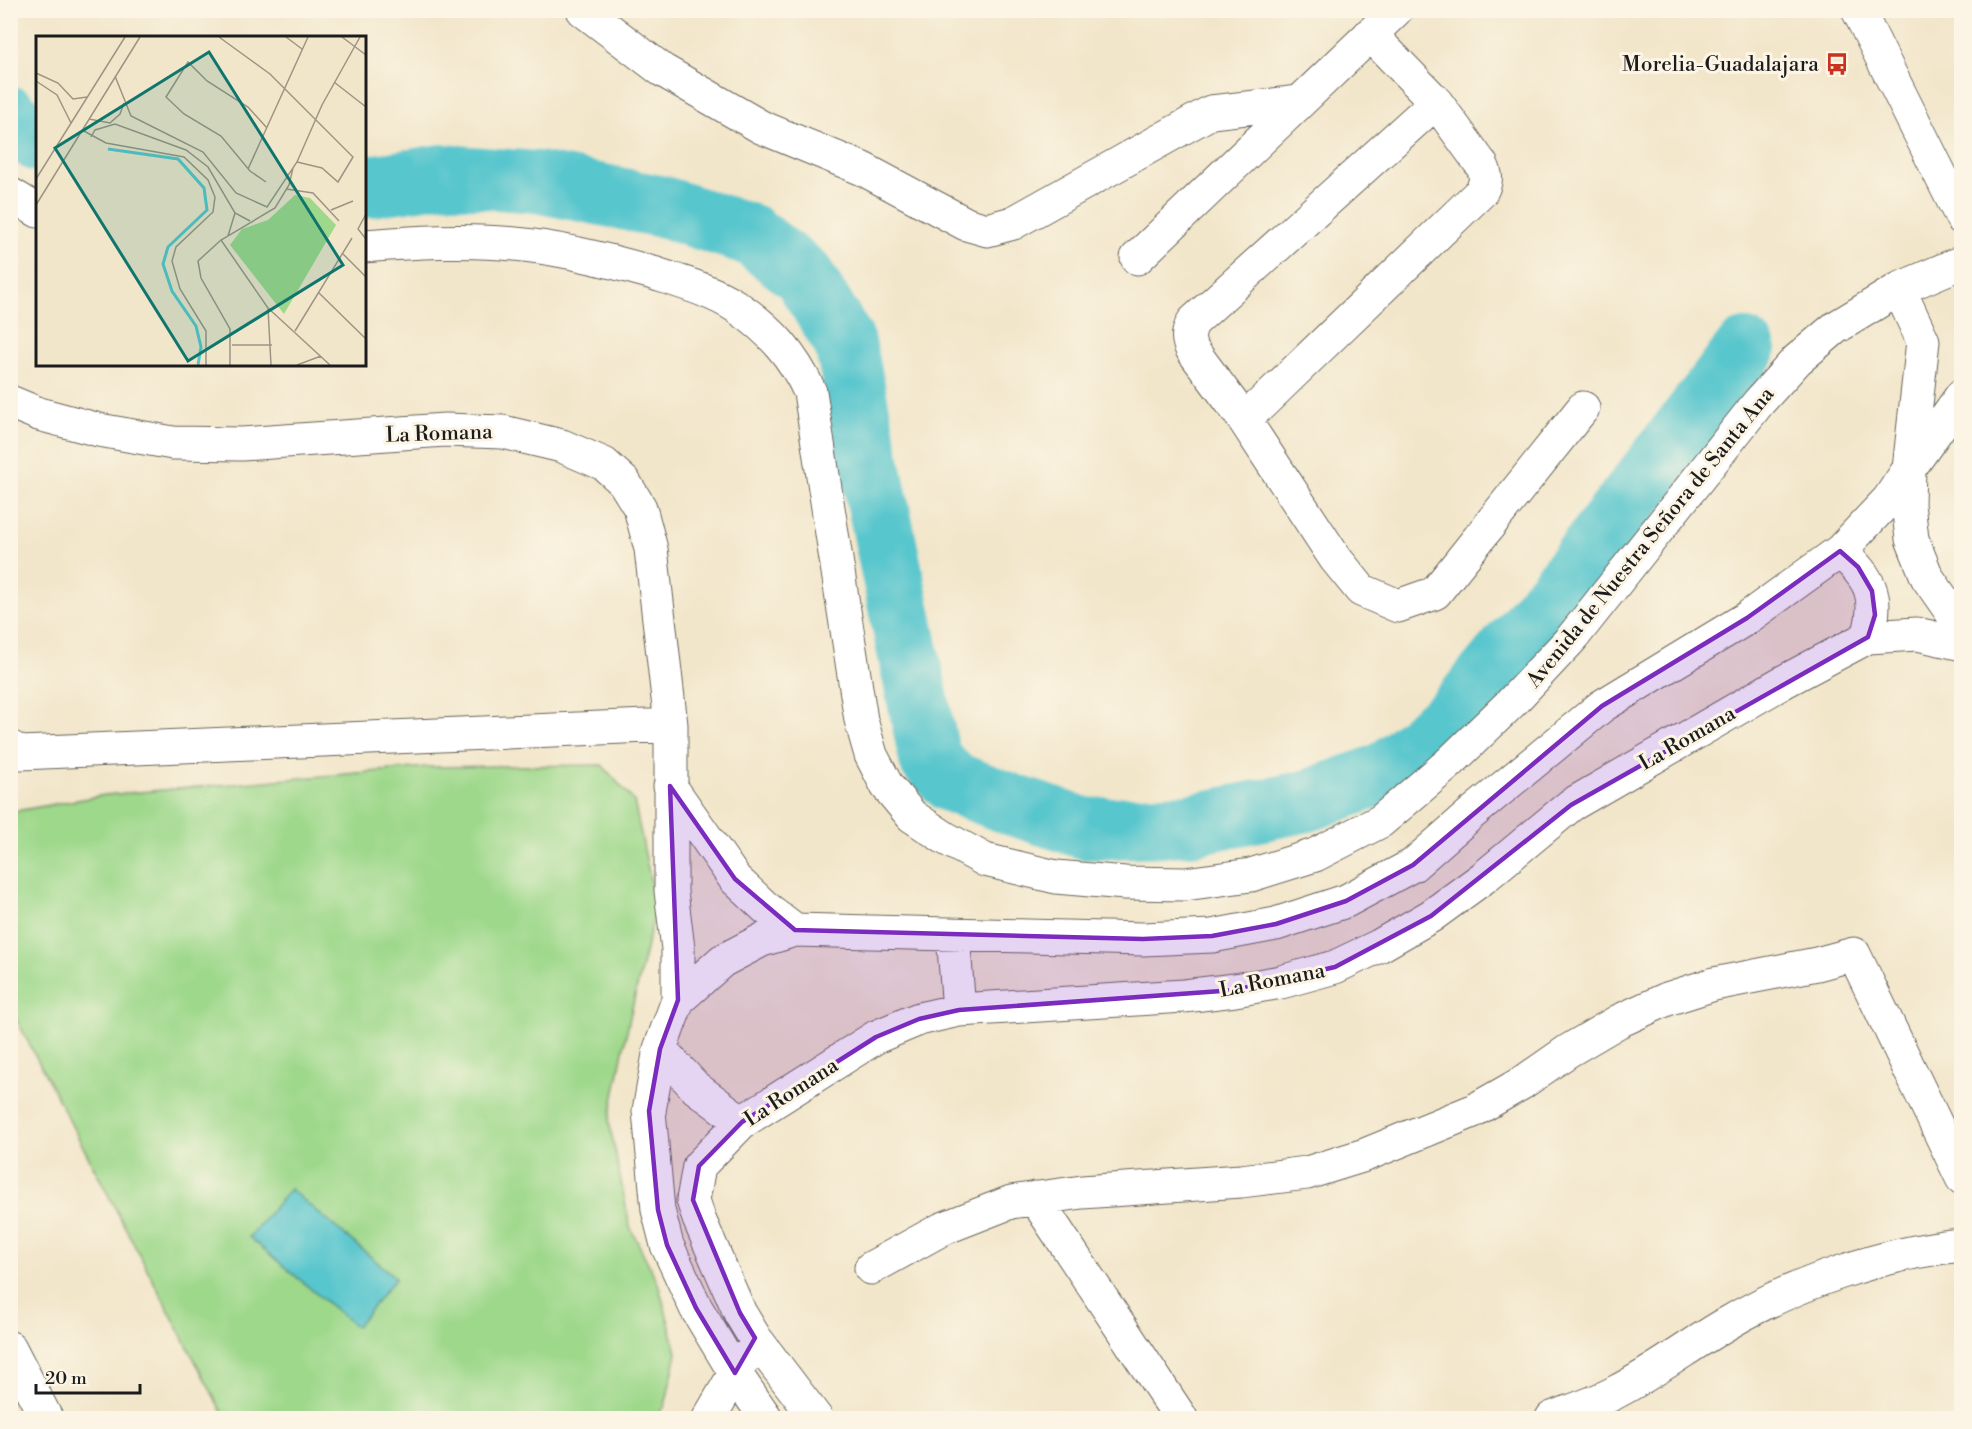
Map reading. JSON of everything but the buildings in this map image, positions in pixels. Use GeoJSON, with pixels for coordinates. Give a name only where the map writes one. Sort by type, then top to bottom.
{"type":"FeatureCollection","features":[{"type":"Feature","properties":{"kind":"main road"},"geometry":{"type":"LineString","coordinates":[[583,10],[662,70],[761,127],[863,169],[966,224],[987,230],[1013,223],[1211,112],[1299,102]]}},
{"type":"Feature","properties":{"kind":"main road"},"geometry":{"type":"LineString","coordinates":[[1137,258],[1396,10]]}},
{"type":"Feature","properties":{"kind":"main road"},"geometry":{"type":"LineString","coordinates":[[1858,10],[1962,218]]}},
{"type":"Feature","properties":{"kind":"main road"},"geometry":{"type":"LineString","coordinates":[[1243,418],[1259,406],[1481,192],[1486,183],[1486,172],[1436,102],[1370,34]]}},
{"type":"Feature","properties":{"kind":"main road"},"geometry":{"type":"LineString","coordinates":[[1436,102],[1193,322],[1188,331],[1188,342],[1243,418],[1341,566],[1361,590],[1398,606],[1435,593],[1583,408]]}},
{"type":"Feature","properties":{"kind":"main road"},"geometry":{"type":"LineString","coordinates":[[10,194],[36,210]]}},
{"type":"Feature","properties":{"kind":"main road","name":"Avenida de Nuestra Señora de Santa Ana"},"geometry":{"type":"LineString","coordinates":[[366,246],[457,242],[516,244],[588,257],[617,263],[701,290],[736,306],[762,326],[784,347],[810,392],[861,720],[871,755],[887,786],[912,816],[985,861],[1056,877],[1125,884],[1185,884],[1251,875],[1315,855],[1381,821],[1448,764],[1495,719],[1572,638],[1759,402],[1797,360],[1834,328],[1899,289],[1962,262]]}},
{"type":"Feature","properties":{"kind":"main road","name":"La Romana"},"geometry":{"type":"LineString","coordinates":[[1899,289],[1923,341],[1909,469],[1908,504],[1912,538],[1927,577],[1952,613],[1962,623]]}},
{"type":"Feature","properties":{"kind":"main road","name":"La Romana"},"geometry":{"type":"LineString","coordinates":[[678,1000],[722,961],[762,940],[795,930],[1143,939],[1212,936],[1276,924],[1346,901],[1413,865],[1602,706],[1747,618],[1840,551],[1889,499],[1962,395]]}},
{"type":"Feature","properties":{"kind":"main road","name":"La Romana"},"geometry":{"type":"LineString","coordinates":[[10,402],[39,414],[99,430],[173,443],[242,444],[445,430],[503,432],[562,446],[604,464],[624,482],[640,508],[651,549],[671,725],[671,891],[678,949],[678,1000],[660,1049],[649,1111],[658,1210],[667,1245],[696,1308],[766,1419]]}},
{"type":"Feature","properties":{"kind":"main road"},"geometry":{"type":"LineString","coordinates":[[1840,551],[1858,567],[1872,591],[1875,615],[1868,637]]}},
{"type":"Feature","properties":{"kind":"main road","name":"La Romana"},"geometry":{"type":"LineString","coordinates":[[755,1338],[740,1313],[699,1220],[693,1200],[699,1166],[742,1122],[876,1037],[919,1019],[959,1010],[1184,996],[1281,982],[1335,967],[1379,946],[1431,916],[1483,878],[1571,805],[1785,681],[1868,637],[1917,634],[1962,644]]}},
{"type":"Feature","properties":{"kind":"main road"},"geometry":{"type":"LineString","coordinates":[[14,753],[671,725]]}},
{"type":"Feature","properties":{"kind":"main road"},"geometry":{"type":"LineString","coordinates":[[670,786],[735,879],[766,908],[795,930]]}},
{"type":"Feature","properties":{"kind":"main road"},"geometry":{"type":"LineString","coordinates":[[953,935],[959,1010]]}},
{"type":"Feature","properties":{"kind":"main road"},"geometry":{"type":"LineString","coordinates":[[871,1268],[942,1229],[1011,1202],[1082,1192],[1241,1181],[1307,1173],[1365,1155],[1473,1111],[1522,1083],[1619,1021],[1667,999],[1714,984],[1817,964],[1854,954],[1962,1178]]}},
{"type":"Feature","properties":{"kind":"main road"},"geometry":{"type":"LineString","coordinates":[[660,1049],[696,1088],[742,1122]]}},
{"type":"Feature","properties":{"kind":"main road"},"geometry":{"type":"LineString","coordinates":[[1035,1198],[1181,1419]]}},
{"type":"Feature","properties":{"kind":"main road"},"geometry":{"type":"LineString","coordinates":[[1552,1419],[1614,1393],[1730,1322],[1787,1294],[1841,1273],[1890,1258],[1962,1245]]}},
{"type":"Feature","properties":{"kind":"main road"},"geometry":{"type":"LineString","coordinates":[[709,1419],[755,1338],[816,1419]]}},
{"type":"Feature","properties":{"kind":"main road"},"geometry":{"type":"LineString","coordinates":[[10,1348],[46,1419]]}},
{"type":"Feature","properties":{"kind":"highlighted area"},"geometry":{"type":"Polygon","coordinates":[[[1840,551],[1858,567],[1872,591],[1875,615],[1868,637],[1571,805],[1431,916],[1335,967],[1235,990],[959,1010],[919,1019],[876,1037],[742,1122],[699,1166],[693,1200],[740,1313],[755,1338],[735,1373],[696,1308],[667,1245],[658,1210],[649,1111],[660,1049],[678,1000],[670,786],[735,879],[795,930],[1143,939],[1212,936],[1276,924],[1346,901],[1413,865],[1602,706],[1747,618],[1840,551]]]}},
{"type":"Feature","properties":{"kind":"green space"},"geometry":{"type":"Polygon","coordinates":[[[602,765],[634,801],[656,907],[629,1021],[609,1121],[630,1227],[658,1283],[677,1353],[665,1406],[655,1418],[225,1418],[11,1009],[11,812],[105,795],[427,767],[602,765]]]}},
{"type":"Feature","properties":{"kind":"water"},"geometry":{"type":"Polygon","coordinates":[[[290,1189],[396,1278],[356,1327],[249,1237],[290,1189]]]}},
{"type":"Feature","properties":{"kind":"waterway"},"geometry":{"type":"LineString","coordinates":[[10,117],[36,139]]}},
{"type":"Feature","properties":{"kind":"waterway"},"geometry":{"type":"LineString","coordinates":[[366,187],[443,175],[537,182],[663,207],[751,235],[803,275],[845,343],[930,759],[952,782],[1087,829],[1189,825],[1307,801],[1385,773],[1455,715],[1558,592],[1745,350]]}},
{"type":"Feature","properties":{"kind":"place","name":"Morelia-Guadalajara"},"geometry":{"type":"Point","coordinates":[1837,64]}}]}
